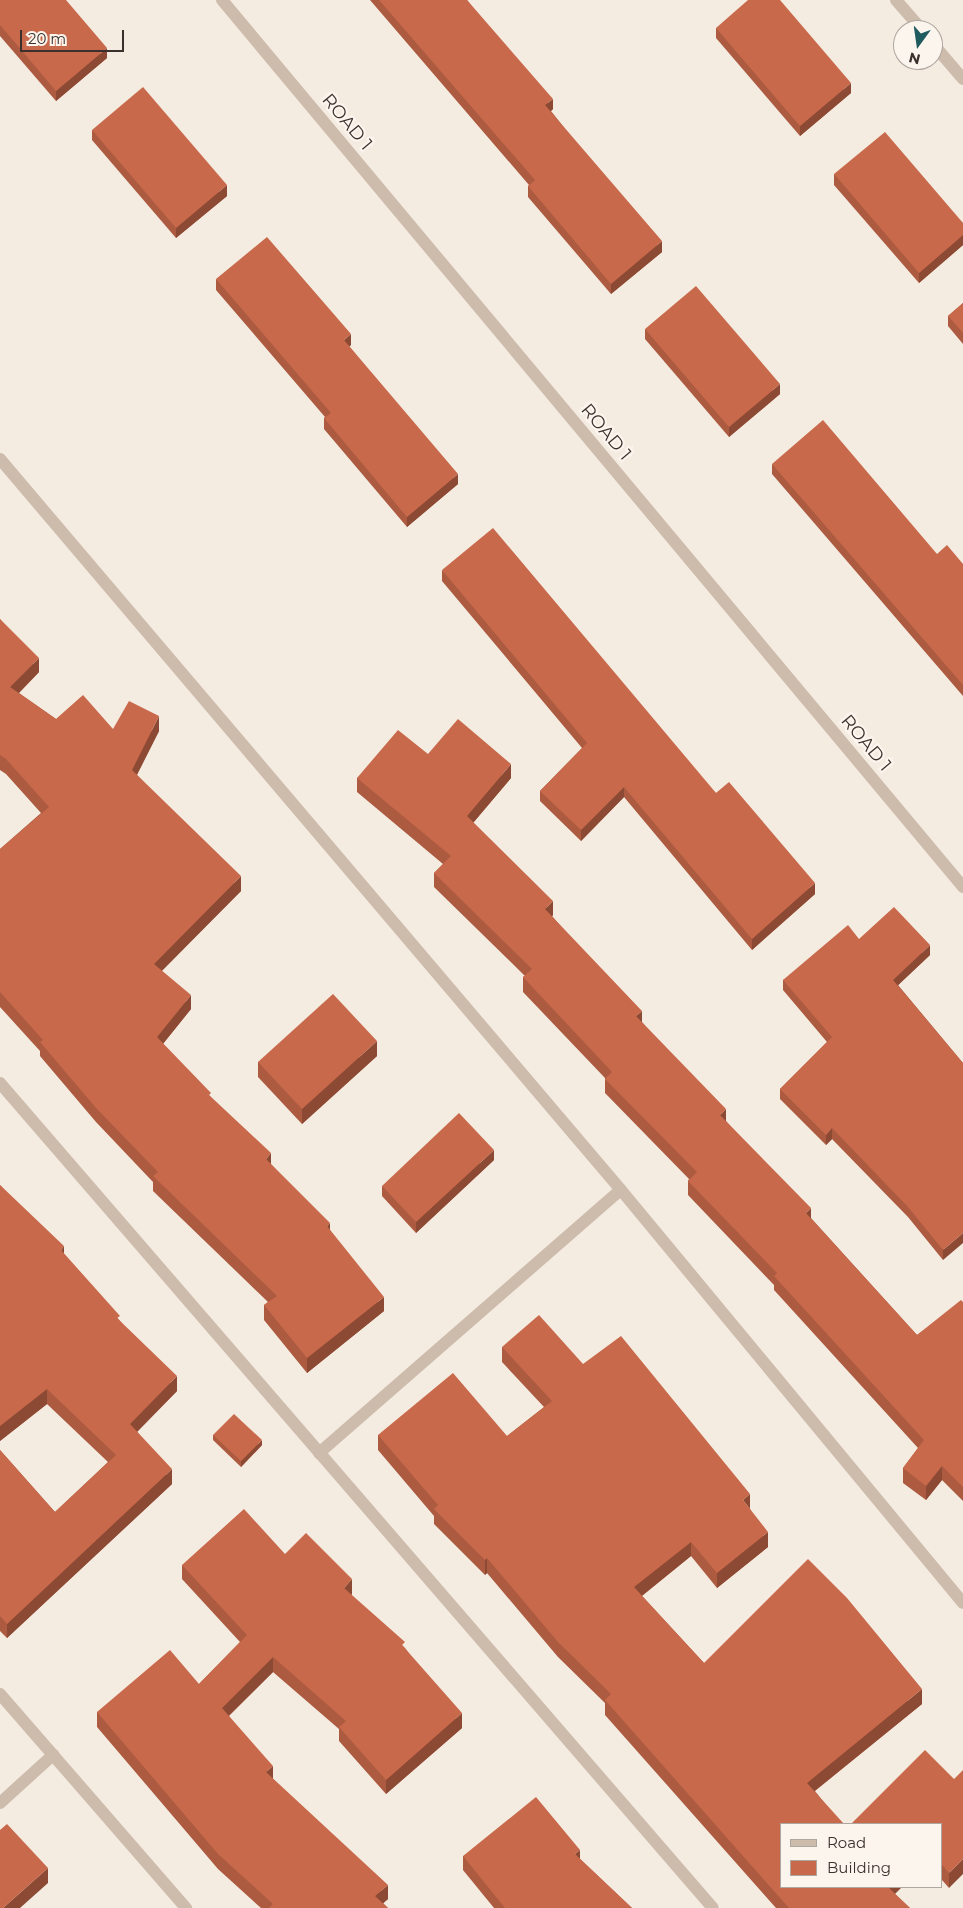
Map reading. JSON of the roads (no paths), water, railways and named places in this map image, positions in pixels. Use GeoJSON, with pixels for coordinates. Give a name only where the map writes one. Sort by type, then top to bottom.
{"type":"FeatureCollection","features":[{"type":"Feature","properties":{"kind":"street","name":"ROAD 1"},"geometry":{"type":"LineString","coordinates":[[222,0],[963,887]]}},
{"type":"Feature","properties":{"kind":"street"},"geometry":{"type":"LineString","coordinates":[[896,0],[913,20]]}},
{"type":"Feature","properties":{"kind":"street"},"geometry":{"type":"LineString","coordinates":[[943,56],[963,79]]}},
{"type":"Feature","properties":{"kind":"street"},"geometry":{"type":"LineString","coordinates":[[0,459],[621,1190],[963,1603]]}},
{"type":"Feature","properties":{"kind":"street"},"geometry":{"type":"LineString","coordinates":[[0,1083],[713,1908]]}},
{"type":"Feature","properties":{"kind":"street"},"geometry":{"type":"LineString","coordinates":[[319,1453],[621,1190]]}},
{"type":"Feature","properties":{"kind":"street"},"geometry":{"type":"LineString","coordinates":[[0,1694],[186,1908]]}},
{"type":"Feature","properties":{"kind":"street"},"geometry":{"type":"LineString","coordinates":[[0,1803],[53,1755]]}}]}
